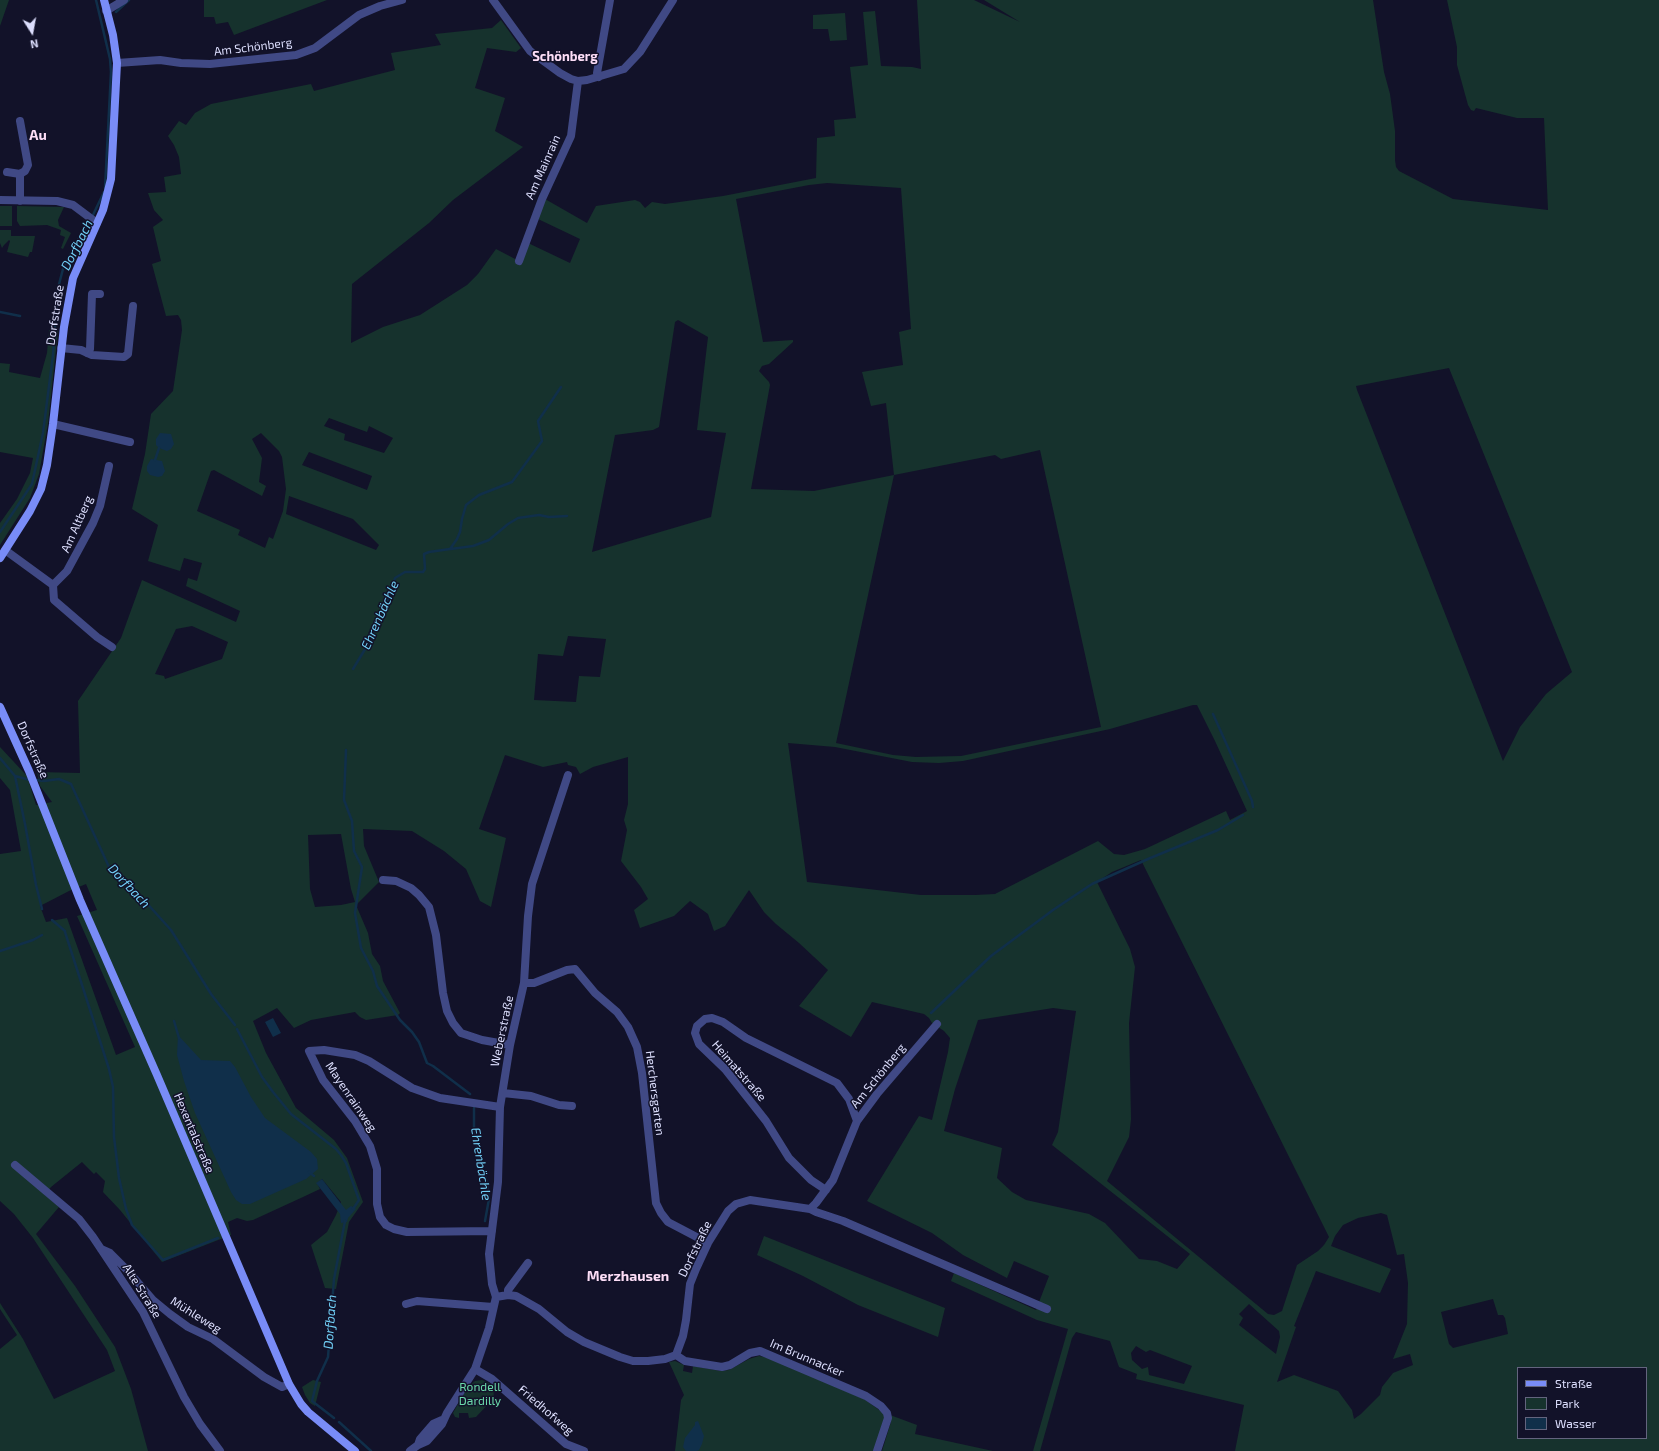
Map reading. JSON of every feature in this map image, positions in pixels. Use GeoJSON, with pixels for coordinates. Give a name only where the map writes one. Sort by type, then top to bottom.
{"type":"FeatureCollection","features":[{"type":"Feature","properties":{"kind":"main road","name":"Dorfstraße"},"geometry":{"type":"LineString","coordinates":[[0,558],[30,511],[41,489],[54,424],[61,348],[73,278],[93,220],[107,198],[111,179],[117,63],[113,35],[104,0]]}},
{"type":"Feature","properties":{"kind":"main road","name":"Dorfstraße"},"geometry":{"type":"LineString","coordinates":[[0,707],[43,804]]}},
{"type":"Feature","properties":{"kind":"main road","name":"Hexentalstraße"},"geometry":{"type":"LineString","coordinates":[[43,804],[80,900],[157,1075],[289,1384],[298,1400],[308,1412],[354,1451]]}},
{"type":"Feature","properties":{"kind":"street"},"geometry":{"type":"LineString","coordinates":[[106,11],[124,0]]}},
{"type":"Feature","properties":{"kind":"street","name":"Am Schönberg"},"geometry":{"type":"LineString","coordinates":[[117,63],[160,60],[181,63],[210,64],[296,55],[315,48],[359,15],[380,6],[402,0]]}},
{"type":"Feature","properties":{"kind":"street"},"geometry":{"type":"LineString","coordinates":[[494,0],[530,51],[560,73],[578,81],[599,77],[624,69],[640,52],[673,0]]}},
{"type":"Feature","properties":{"kind":"street"},"geometry":{"type":"LineString","coordinates":[[599,77],[597,73],[610,0]]}},
{"type":"Feature","properties":{"kind":"street","name":"Am Mainrain"},"geometry":{"type":"LineString","coordinates":[[519,261],[542,199],[570,136],[578,81]]}},
{"type":"Feature","properties":{"kind":"street"},"geometry":{"type":"LineString","coordinates":[[7,172],[20,174],[25,171],[28,165],[20,121]]}},
{"type":"Feature","properties":{"kind":"street"},"geometry":{"type":"LineString","coordinates":[[20,174],[20,201]]}},
{"type":"Feature","properties":{"kind":"street"},"geometry":{"type":"LineString","coordinates":[[0,200],[57,201],[73,205],[93,220]]}},
{"type":"Feature","properties":{"kind":"street"},"geometry":{"type":"LineString","coordinates":[[87,353],[90,349],[92,294],[100,294]]}},
{"type":"Feature","properties":{"kind":"street"},"geometry":{"type":"LineString","coordinates":[[61,348],[81,350],[92,355],[124,357],[128,354],[133,306]]}},
{"type":"Feature","properties":{"kind":"street"},"geometry":{"type":"LineString","coordinates":[[54,424],[130,442]]}},
{"type":"Feature","properties":{"kind":"street","name":"Am Altberg"},"geometry":{"type":"LineString","coordinates":[[53,585],[67,571],[93,523],[100,506],[109,466]]}},
{"type":"Feature","properties":{"kind":"street"},"geometry":{"type":"LineString","coordinates":[[5,550],[53,585],[54,600],[97,637],[112,647]]}},
{"type":"Feature","properties":{"kind":"street","name":"Weberstraße"},"geometry":{"type":"LineString","coordinates":[[496,1297],[490,1270],[489,1254],[498,1182],[500,1107],[510,1045],[524,983],[528,916],[532,884],[568,775]]}},
{"type":"Feature","properties":{"kind":"street"},"geometry":{"type":"LineString","coordinates":[[383,880],[396,881],[411,888],[429,907],[436,935],[447,1011],[453,1024],[461,1033],[482,1040],[510,1045]]}},
{"type":"Feature","properties":{"kind":"street","name":"Herchersgarten"},"geometry":{"type":"LineString","coordinates":[[524,983],[534,983],[567,970],[575,969],[595,993],[617,1012],[628,1027],[637,1047],[642,1073],[656,1203],[660,1213],[668,1222],[708,1243]]}},
{"type":"Feature","properties":{"kind":"street","name":"Heimatstraße"},"geometry":{"type":"LineString","coordinates":[[826,1190],[811,1180],[790,1158],[766,1121],[725,1069],[699,1044],[696,1033],[697,1026],[705,1019],[712,1018],[717,1020],[746,1038],[837,1083],[849,1099],[857,1121]]}},
{"type":"Feature","properties":{"kind":"street","name":"Am Schönberg"},"geometry":{"type":"LineString","coordinates":[[810,1209],[833,1180],[857,1121],[876,1094],[937,1024]]}},
{"type":"Feature","properties":{"kind":"street","name":"Mayenrainweg"},"geometry":{"type":"LineString","coordinates":[[492,1231],[407,1232],[394,1229],[386,1225],[380,1217],[377,1204],[377,1169],[370,1146],[355,1122],[323,1080],[309,1051],[324,1050],[355,1054],[412,1088],[440,1098],[500,1107]]}},
{"type":"Feature","properties":{"kind":"street"},"geometry":{"type":"LineString","coordinates":[[503,1093],[531,1096],[559,1105],[572,1106]]}},
{"type":"Feature","properties":{"kind":"street","name":"Alte Straße"},"geometry":{"type":"LineString","coordinates":[[15,1165],[79,1219],[101,1249],[143,1312],[184,1397],[200,1424],[220,1451]]}},
{"type":"Feature","properties":{"kind":"street","name":"Dorfstraße"},"geometry":{"type":"LineString","coordinates":[[676,1355],[683,1336],[690,1284],[708,1243],[728,1211],[736,1204],[750,1200],[810,1209],[843,1221],[1047,1309]]}},
{"type":"Feature","properties":{"kind":"street","name":"Mühleweg"},"geometry":{"type":"LineString","coordinates":[[101,1249],[110,1253],[153,1300],[188,1327],[219,1343],[264,1377],[282,1387],[289,1384]]}},
{"type":"Feature","properties":{"kind":"street"},"geometry":{"type":"LineString","coordinates":[[508,1295],[508,1290],[528,1263]]}},
{"type":"Feature","properties":{"kind":"street"},"geometry":{"type":"LineString","coordinates":[[410,1451],[427,1441],[442,1424],[442,1420],[475,1369],[489,1328],[496,1297],[508,1295],[516,1296],[538,1308],[567,1332],[584,1342],[620,1357],[633,1361],[648,1361],[665,1359],[676,1355]]}},
{"type":"Feature","properties":{"kind":"street"},"geometry":{"type":"LineString","coordinates":[[406,1304],[417,1301],[493,1307]]}},
{"type":"Feature","properties":{"kind":"street","name":"Im Brunnacker"},"geometry":{"type":"LineString","coordinates":[[676,1355],[685,1361],[722,1367],[730,1365],[750,1353],[760,1351],[866,1396],[881,1406],[887,1413],[888,1418],[877,1451]]}},
{"type":"Feature","properties":{"kind":"street","name":"Friedhofweg"},"geometry":{"type":"LineString","coordinates":[[475,1369],[492,1379],[566,1444],[584,1451]]}},
{"type":"Feature","properties":{"kind":"green space"},"geometry":{"type":"Polygon","coordinates":[[[0,0],[9,0],[0,26],[0,0]]]}},
{"type":"Feature","properties":{"kind":"green space"},"geometry":{"type":"Polygon","coordinates":[[[204,0],[327,0],[234,35],[228,22],[216,24],[214,17],[204,17],[204,0]]]}},
{"type":"Feature","properties":{"kind":"green space"},"geometry":{"type":"Polygon","coordinates":[[[917,0],[974,0],[1020,22],[984,0],[1373,0],[1384,72],[1390,94],[1395,131],[1395,160],[1396,167],[1399,171],[1453,199],[1548,210],[1544,118],[1517,118],[1476,108],[1474,111],[1471,110],[1468,105],[1457,65],[1457,47],[1447,0],[1659,0],[1659,1451],[1235,1451],[1244,1405],[1136,1379],[1137,1374],[1119,1367],[1110,1341],[1076,1332],[1072,1338],[1040,1451],[1033,1451],[1068,1329],[1037,1320],[951,1281],[954,1273],[1036,1310],[1049,1276],[1014,1261],[1007,1278],[963,1255],[932,1233],[867,1201],[919,1116],[932,1120],[950,1038],[924,1014],[872,1002],[851,1037],[799,1006],[828,970],[764,912],[749,890],[725,926],[714,931],[708,914],[690,901],[674,916],[640,928],[634,910],[648,899],[641,887],[621,861],[627,830],[624,820],[628,804],[628,757],[593,767],[580,774],[576,767],[568,765],[567,762],[543,767],[505,755],[479,829],[506,838],[491,907],[480,901],[466,869],[444,851],[412,831],[363,829],[364,846],[379,882],[356,905],[368,933],[372,954],[380,966],[383,981],[400,1013],[398,1015],[366,1020],[355,1012],[311,1020],[294,1028],[277,1008],[253,1021],[266,1053],[296,1108],[334,1140],[347,1158],[363,1202],[349,1222],[336,1289],[325,1288],[311,1245],[327,1232],[341,1202],[322,1179],[317,1183],[320,1189],[253,1220],[247,1221],[237,1218],[228,1222],[231,1235],[162,1262],[120,1210],[103,1192],[105,1181],[96,1172],[94,1174],[82,1162],[51,1187],[45,1195],[59,1207],[36,1234],[75,1286],[115,1347],[131,1389],[148,1451],[0,1451],[0,1349],[17,1335],[0,1309],[0,1303],[23,1339],[54,1399],[115,1371],[107,1350],[33,1238],[14,1214],[0,1201],[0,854],[21,851],[10,790],[0,778],[0,747],[27,776],[36,805],[52,802],[40,786],[37,772],[80,773],[78,701],[121,638],[142,580],[236,622],[240,611],[186,586],[188,578],[197,581],[202,563],[184,558],[180,571],[148,561],[158,525],[132,509],[145,454],[151,414],[173,391],[182,330],[181,320],[178,315],[166,316],[152,264],[161,261],[153,227],[163,220],[154,210],[148,193],[166,192],[164,177],[181,174],[179,157],[168,136],[179,121],[186,125],[195,113],[211,104],[311,84],[314,91],[395,70],[391,53],[441,45],[435,34],[492,28],[501,20],[521,48],[516,52],[487,48],[475,88],[505,98],[495,131],[523,147],[453,200],[429,223],[352,284],[351,343],[383,327],[420,315],[467,285],[478,274],[496,249],[519,261],[528,243],[570,263],[580,239],[538,219],[545,199],[587,223],[596,206],[635,200],[640,202],[645,208],[652,202],[665,204],[723,196],[816,178],[817,138],[835,136],[834,120],[856,118],[850,67],[868,65],[863,12],[875,11],[881,66],[912,67],[921,69],[917,0]],[[827,183],[736,199],[763,342],[793,340],[793,342],[769,364],[762,366],[759,371],[770,385],[751,489],[814,491],[894,475],[886,403],[871,406],[862,372],[903,365],[899,332],[911,329],[901,188],[827,183]],[[678,320],[675,322],[659,427],[653,430],[615,435],[592,552],[711,517],[726,433],[697,430],[708,337],[678,320]],[[1449,368],[1356,386],[1503,761],[1520,727],[1546,694],[1572,672],[1449,368]],[[329,418],[324,426],[345,434],[344,440],[384,453],[393,438],[369,426],[367,432],[329,418]],[[261,433],[252,439],[262,458],[259,482],[266,486],[262,496],[214,470],[211,471],[197,511],[240,530],[238,535],[265,548],[269,537],[273,539],[283,511],[286,489],[282,457],[279,451],[261,433]],[[1040,450],[1001,459],[995,455],[894,475],[836,743],[893,755],[916,757],[961,756],[1101,727],[1040,450]],[[309,452],[302,465],[367,490],[372,476],[309,452]],[[289,496],[286,514],[376,550],[379,545],[353,519],[289,496]],[[192,626],[176,629],[155,674],[164,676],[165,679],[222,659],[228,642],[192,626]],[[568,636],[563,656],[538,654],[534,700],[576,702],[579,676],[600,677],[606,639],[568,636]],[[1197,705],[1110,729],[963,761],[939,763],[912,762],[835,747],[788,743],[807,882],[921,895],[995,894],[1098,841],[1114,854],[1124,855],[1145,849],[1226,811],[1230,820],[1247,811],[1197,705]],[[341,834],[308,835],[310,889],[315,907],[341,905],[355,902],[351,889],[341,834]],[[1141,860],[1112,872],[1097,882],[1130,949],[1135,967],[1129,1023],[1131,1119],[1129,1137],[1107,1181],[1268,1314],[1274,1315],[1282,1311],[1297,1265],[1318,1251],[1329,1237],[1141,860]],[[86,884],[40,906],[46,922],[67,918],[116,1055],[135,1047],[77,916],[97,910],[86,884]],[[1053,1008],[978,1020],[955,1089],[944,1131],[1002,1148],[997,1178],[1012,1192],[1026,1200],[1089,1214],[1105,1223],[1139,1259],[1157,1261],[1177,1269],[1190,1254],[1052,1145],[1058,1132],[1076,1011],[1053,1008]],[[1381,1213],[1358,1218],[1343,1225],[1335,1236],[1331,1246],[1391,1269],[1380,1293],[1316,1271],[1294,1326],[1296,1327],[1277,1382],[1294,1375],[1338,1391],[1352,1410],[1354,1419],[1380,1395],[1382,1387],[1393,1373],[1413,1365],[1410,1354],[1393,1359],[1407,1324],[1408,1283],[1404,1254],[1397,1255],[1387,1215],[1381,1213]],[[1493,1299],[1441,1312],[1449,1344],[1453,1348],[1508,1334],[1505,1318],[1503,1315],[1498,1315],[1493,1299]],[[1249,1304],[1239,1314],[1243,1318],[1239,1325],[1276,1354],[1280,1337],[1279,1331],[1249,1304]],[[1136,1346],[1131,1353],[1132,1360],[1142,1369],[1148,1367],[1149,1375],[1184,1384],[1192,1366],[1150,1350],[1146,1352],[1136,1346]]]}},
{"type":"Feature","properties":{"kind":"green space"},"geometry":{"type":"Polygon","coordinates":[[[845,13],[847,40],[830,41],[828,29],[813,29],[813,15],[845,13]]]}},
{"type":"Feature","properties":{"kind":"green space"},"geometry":{"type":"Polygon","coordinates":[[[0,206],[12,206],[12,226],[0,226],[0,206]]]}},
{"type":"Feature","properties":{"kind":"green space"},"geometry":{"type":"Polygon","coordinates":[[[17,206],[64,207],[58,220],[59,226],[71,233],[63,249],[61,248],[65,237],[60,235],[61,230],[47,225],[20,226],[17,221],[17,206]]]}},
{"type":"Feature","properties":{"kind":"green space"},"geometry":{"type":"Polygon","coordinates":[[[0,230],[11,230],[11,236],[35,236],[32,252],[30,252],[28,257],[7,252],[9,240],[2,248],[0,243],[0,230]]]}},
{"type":"Feature","properties":{"kind":"green space"},"geometry":{"type":"Polygon","coordinates":[[[49,330],[58,331],[48,423],[39,474],[30,498],[0,545],[0,523],[17,499],[30,473],[33,458],[0,452],[0,363],[10,364],[9,372],[40,378],[47,353],[49,330]]]}},
{"type":"Feature","properties":{"kind":"green space"},"geometry":{"type":"Polygon","coordinates":[[[764,1236],[945,1308],[938,1337],[858,1305],[803,1276],[757,1255],[764,1236]]]}},
{"type":"Feature","properties":{"kind":"green space"},"geometry":{"type":"Polygon","coordinates":[[[759,1356],[769,1358],[864,1399],[882,1412],[917,1425],[915,1434],[993,1451],[882,1451],[891,1422],[884,1420],[874,1451],[675,1451],[681,1400],[684,1395],[669,1362],[675,1361],[684,1365],[683,1371],[692,1373],[693,1366],[721,1371],[729,1370],[749,1359],[759,1356]]]}},
{"type":"Feature","properties":{"kind":"green space"},"geometry":{"type":"Polygon","coordinates":[[[313,1380],[321,1382],[315,1406],[310,1403],[302,1387],[313,1380]]]}},
{"type":"Feature","properties":{"kind":"green space","name":"Rondell Dardilly"},"geometry":{"type":"Polygon","coordinates":[[[482,1380],[489,1383],[493,1387],[494,1398],[476,1417],[469,1418],[468,1413],[459,1413],[459,1418],[455,1417],[453,1413],[467,1388],[475,1381],[482,1380]]]}},
{"type":"Feature","properties":{"kind":"water"},"geometry":{"type":"Polygon","coordinates":[[[160,433],[171,434],[174,444],[171,449],[167,451],[156,445],[156,439],[160,433]]]}},
{"type":"Feature","properties":{"kind":"water"},"geometry":{"type":"Polygon","coordinates":[[[151,459],[162,461],[165,471],[162,476],[158,477],[150,475],[147,471],[147,466],[151,459]]]}},
{"type":"Feature","properties":{"kind":"water"},"geometry":{"type":"Polygon","coordinates":[[[273,1018],[281,1033],[273,1037],[265,1022],[273,1018]]]}},
{"type":"Feature","properties":{"kind":"water"},"geometry":{"type":"Polygon","coordinates":[[[178,1035],[201,1060],[230,1061],[265,1118],[311,1152],[317,1159],[318,1169],[306,1179],[250,1204],[242,1204],[236,1200],[195,1113],[177,1055],[178,1035]]]}},
{"type":"Feature","properties":{"kind":"water"},"geometry":{"type":"Polygon","coordinates":[[[322,1179],[346,1210],[351,1206],[356,1209],[348,1218],[347,1222],[341,1223],[340,1214],[316,1183],[322,1179]]]}},
{"type":"Feature","properties":{"kind":"water"},"geometry":{"type":"Polygon","coordinates":[[[698,1421],[704,1436],[702,1444],[697,1451],[686,1451],[683,1447],[685,1438],[695,1425],[695,1422],[698,1421]]]}},
{"type":"Feature","properties":{"kind":"waterway","name":"Dorfbach"},"geometry":{"type":"LineString","coordinates":[[96,0],[110,59],[111,72],[105,188]]}},
{"type":"Feature","properties":{"kind":"waterway"},"geometry":{"type":"LineString","coordinates":[[116,12],[129,0]]}},
{"type":"Feature","properties":{"kind":"waterway","name":"Dorfbach"},"geometry":{"type":"LineString","coordinates":[[0,532],[32,484],[43,433],[53,355],[58,288],[63,269],[104,192]]}},
{"type":"Feature","properties":{"kind":"waterway"},"geometry":{"type":"LineString","coordinates":[[0,312],[20,316]]}},
{"type":"Feature","properties":{"kind":"waterway","name":"Ehrenbächle"},"geometry":{"type":"LineString","coordinates":[[353,669],[370,641],[378,618],[389,598],[395,578],[405,572],[423,572],[425,569],[424,554],[450,549],[457,539],[466,505],[479,495],[512,482],[542,441],[538,421],[561,387]]}},
{"type":"Feature","properties":{"kind":"waterway"},"geometry":{"type":"LineString","coordinates":[[155,460],[159,448]]}},
{"type":"Feature","properties":{"kind":"waterway"},"geometry":{"type":"LineString","coordinates":[[451,549],[473,546],[489,540],[508,524],[518,518],[539,515],[549,517],[567,516]]}},
{"type":"Feature","properties":{"kind":"waterway"},"geometry":{"type":"LineString","coordinates":[[1213,714],[1252,801],[1253,807]]}},
{"type":"Feature","properties":{"kind":"waterway","name":"Ehrenbächle"},"geometry":{"type":"LineString","coordinates":[[346,750],[344,800],[352,821],[354,851],[362,867],[355,913],[361,948],[373,971],[377,986],[400,1020],[412,1032],[419,1042],[427,1063],[470,1094]]}},
{"type":"Feature","properties":{"kind":"waterway","name":"Dorfbach"},"geometry":{"type":"LineString","coordinates":[[0,758],[15,776],[30,780]]}},
{"type":"Feature","properties":{"kind":"waterway"},"geometry":{"type":"LineString","coordinates":[[15,776],[42,909]]}},
{"type":"Feature","properties":{"kind":"waterway","name":"Dorfbach"},"geometry":{"type":"LineString","coordinates":[[35,780],[44,781],[59,779],[71,784],[109,867],[143,899],[171,930],[211,994],[235,1025]]}},
{"type":"Feature","properties":{"kind":"waterway"},"geometry":{"type":"LineString","coordinates":[[931,1013],[991,956],[1053,910],[1092,884],[1218,830],[1243,815]]}},
{"type":"Feature","properties":{"kind":"waterway"},"geometry":{"type":"LineString","coordinates":[[52,920],[65,931]]}},
{"type":"Feature","properties":{"kind":"waterway"},"geometry":{"type":"LineString","coordinates":[[65,932],[109,1069],[113,1087],[114,1137],[119,1178],[126,1209],[132,1225],[163,1260],[218,1238]]}},
{"type":"Feature","properties":{"kind":"waterway"},"geometry":{"type":"LineString","coordinates":[[0,951],[33,940],[42,935]]}},
{"type":"Feature","properties":{"kind":"waterway","name":"Dorfbach"},"geometry":{"type":"LineString","coordinates":[[174,1021],[179,1038]]}},
{"type":"Feature","properties":{"kind":"waterway","name":"Dorfbach"},"geometry":{"type":"LineString","coordinates":[[237,1029],[262,1077],[291,1114],[336,1149],[341,1155],[346,1163],[359,1200],[353,1209]]}},
{"type":"Feature","properties":{"kind":"waterway","name":"Ehrenbächle"},"geometry":{"type":"LineString","coordinates":[[474,1108],[474,1132],[487,1183],[489,1199],[485,1221]]}},
{"type":"Feature","properties":{"kind":"waterway","name":"Dorfbach"},"geometry":{"type":"LineString","coordinates":[[309,1172],[314,1176]]}},
{"type":"Feature","properties":{"kind":"waterway","name":"Dorfbach"},"geometry":{"type":"LineString","coordinates":[[334,1418],[312,1401],[317,1381],[328,1357],[334,1279],[345,1221]]}},
{"type":"Feature","properties":{"kind":"waterway","name":"Dorfbach"},"geometry":{"type":"LineString","coordinates":[[339,1422],[371,1451]]}},
{"type":"Feature","properties":{"kind":"district","name":"Schönberg"},"geometry":{"type":"Point","coordinates":[565,57]}},
{"type":"Feature","properties":{"kind":"district","name":"Au"},"geometry":{"type":"Point","coordinates":[38,135]}},
{"type":"Feature","properties":{"kind":"district","name":"Merzhausen"},"geometry":{"type":"Point","coordinates":[628,1276]}}]}
